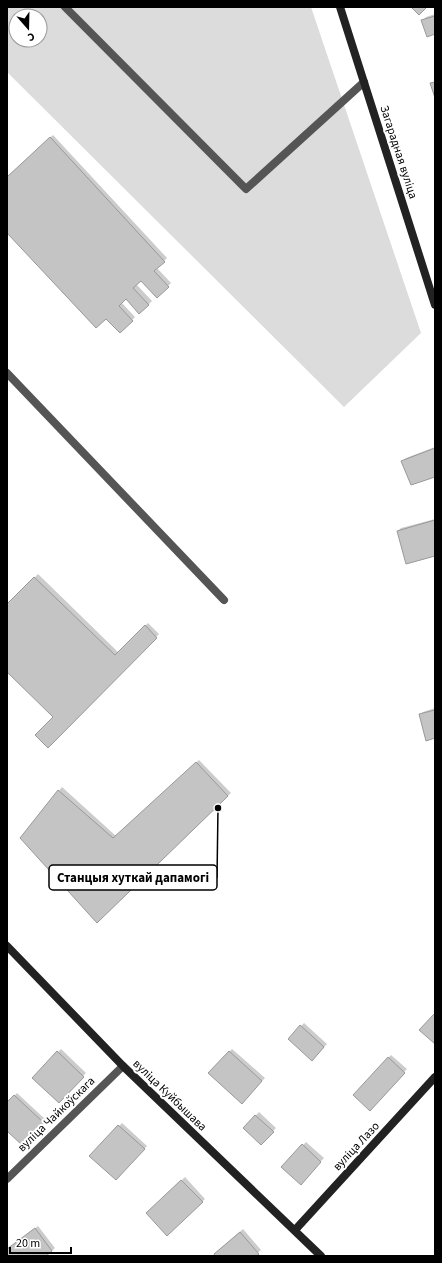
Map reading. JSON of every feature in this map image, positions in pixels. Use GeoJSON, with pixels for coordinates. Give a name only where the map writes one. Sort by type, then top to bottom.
{"type":"FeatureCollection","features":[{"type":"Feature","properties":{"kind":"street"},"geometry":{"type":"LineString","coordinates":[[65,7],[246,189],[364,82]]}},
{"type":"Feature","properties":{"kind":"street","name":"Загарадная вуліца"},"geometry":{"type":"LineString","coordinates":[[340,7],[435,304]]}},
{"type":"Feature","properties":{"kind":"street"},"geometry":{"type":"LineString","coordinates":[[7,373],[224,600]]}},
{"type":"Feature","properties":{"kind":"street","name":"вуліца Куйбышава"},"geometry":{"type":"LineString","coordinates":[[7,946],[123,1066],[321,1256]]}},
{"type":"Feature","properties":{"kind":"street","name":"вуліца Чайкоўскага"},"geometry":{"type":"LineString","coordinates":[[7,1179],[123,1066]]}},
{"type":"Feature","properties":{"kind":"street","name":"вуліца Лазо"},"geometry":{"type":"LineString","coordinates":[[295,1230],[435,1077]]}},
{"type":"Feature","properties":{"kind":"shaded area"},"geometry":{"type":"Polygon","coordinates":[[[7,7],[311,7],[421,333],[344,407],[7,72],[7,7]]]}},
{"type":"Feature","properties":{"kind":"building"},"geometry":{"type":"Polygon","coordinates":[[[411,7],[427,7],[419,15],[411,7]]]}},
{"type":"Feature","properties":{"kind":"building"},"geometry":{"type":"Polygon","coordinates":[[[435,16],[435,34],[427,37],[421,20],[435,16]]]}},
{"type":"Feature","properties":{"kind":"building"},"geometry":{"type":"Polygon","coordinates":[[[435,82],[435,98],[430,83],[435,82]]]}},
{"type":"Feature","properties":{"kind":"building"},"geometry":{"type":"Polygon","coordinates":[[[50,137],[165,262],[154,271],[169,287],[157,298],[141,281],[133,288],[149,305],[139,314],[126,299],[119,306],[133,321],[120,333],[106,319],[96,328],[7,233],[7,177],[50,137]]]}},
{"type":"Feature","properties":{"kind":"building"},"geometry":{"type":"Polygon","coordinates":[[[435,448],[435,477],[411,485],[401,461],[435,448]]]}},
{"type":"Feature","properties":{"kind":"building"},"geometry":{"type":"Polygon","coordinates":[[[435,520],[435,556],[406,564],[397,531],[435,520]]]}},
{"type":"Feature","properties":{"kind":"building"},"geometry":{"type":"Polygon","coordinates":[[[34,577],[115,655],[145,625],[157,638],[48,748],[35,735],[53,717],[7,672],[7,604],[34,577]]]}},
{"type":"Feature","properties":{"kind":"building"},"geometry":{"type":"Polygon","coordinates":[[[435,710],[435,738],[426,741],[419,714],[435,710]]]}},
{"type":"Feature","properties":{"kind":"building"},"geometry":{"type":"Polygon","coordinates":[[[196,762],[228,796],[97,923],[20,838],[58,790],[113,838],[196,762]]]}},
{"type":"Feature","properties":{"kind":"building"},"geometry":{"type":"Polygon","coordinates":[[[435,1013],[435,1044],[419,1030],[435,1013]]]}},
{"type":"Feature","properties":{"kind":"building"},"geometry":{"type":"Polygon","coordinates":[[[300,1025],[324,1047],[312,1061],[288,1039],[300,1025]]]}},
{"type":"Feature","properties":{"kind":"building"},"geometry":{"type":"Polygon","coordinates":[[[57,1051],[84,1077],[59,1103],[32,1078],[57,1051]]]}},
{"type":"Feature","properties":{"kind":"building"},"geometry":{"type":"Polygon","coordinates":[[[229,1051],[262,1081],[242,1104],[208,1073],[229,1051]]]}},
{"type":"Feature","properties":{"kind":"building"},"geometry":{"type":"Polygon","coordinates":[[[388,1057],[405,1073],[370,1111],[353,1095],[388,1057]]]}},
{"type":"Feature","properties":{"kind":"building"},"geometry":{"type":"Polygon","coordinates":[[[14,1095],[44,1123],[23,1146],[7,1131],[7,1102],[14,1095]]]}},
{"type":"Feature","properties":{"kind":"building"},"geometry":{"type":"Polygon","coordinates":[[[255,1115],[274,1132],[261,1145],[243,1128],[255,1115]]]}},
{"type":"Feature","properties":{"kind":"building"},"geometry":{"type":"Polygon","coordinates":[[[118,1125],[145,1149],[116,1180],[89,1156],[118,1125]]]}},
{"type":"Feature","properties":{"kind":"building"},"geometry":{"type":"Polygon","coordinates":[[[302,1144],[321,1162],[301,1185],[281,1167],[302,1144]]]}},
{"type":"Feature","properties":{"kind":"building"},"geometry":{"type":"Polygon","coordinates":[[[181,1180],[203,1202],[167,1236],[146,1213],[181,1180]]]}},
{"type":"Feature","properties":{"kind":"building"},"geometry":{"type":"Polygon","coordinates":[[[35,1228],[52,1251],[46,1256],[7,1256],[7,1249],[35,1228]]]}},
{"type":"Feature","properties":{"kind":"building"},"geometry":{"type":"Polygon","coordinates":[[[240,1232],[259,1254],[256,1256],[215,1256],[214,1254],[240,1232]]]}},
{"type":"Feature","properties":{"kind":"place","name":"Станцыя хуткай дапамогі"},"geometry":{"type":"Point","coordinates":[218,808]}}]}
